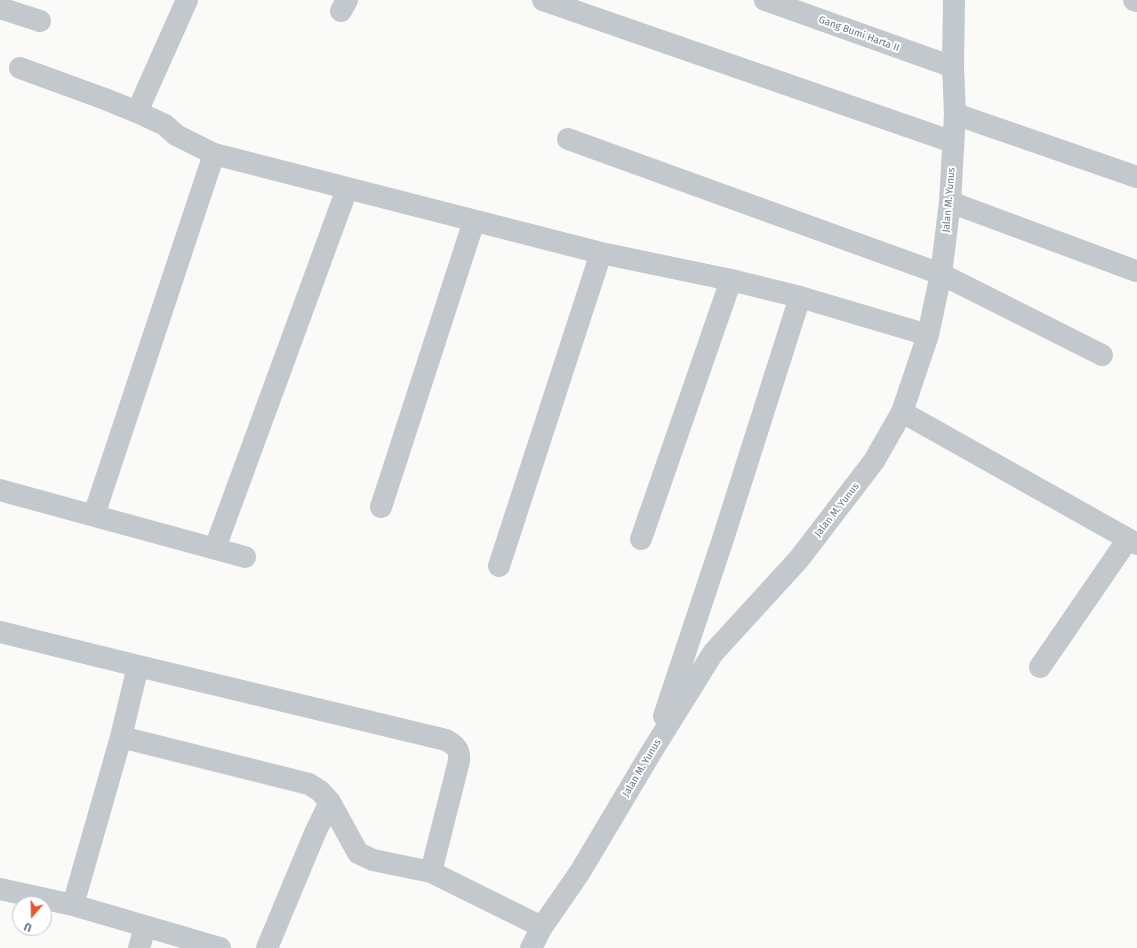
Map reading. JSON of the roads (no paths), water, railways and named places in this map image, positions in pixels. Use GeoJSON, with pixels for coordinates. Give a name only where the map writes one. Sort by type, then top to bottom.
{"type":"FeatureCollection","features":[{"type":"Feature","properties":{"kind":"street"},"geometry":{"type":"LineString","coordinates":[[137,112],[187,0]]}},
{"type":"Feature","properties":{"kind":"street"},"geometry":{"type":"LineString","coordinates":[[543,0],[953,142]]}},
{"type":"Feature","properties":{"kind":"street","name":"Gang Bumi Harta II"},"geometry":{"type":"LineString","coordinates":[[765,0],[954,67]]}},
{"type":"Feature","properties":{"kind":"street","name":"Jalan M. Yunus"},"geometry":{"type":"LineString","coordinates":[[531,948],[542,927],[580,872],[652,751],[713,654],[803,553],[874,460],[902,412],[928,335],[941,274],[950,202],[955,114],[954,0]]}},
{"type":"Feature","properties":{"kind":"street"},"geometry":{"type":"LineString","coordinates":[[0,8],[40,22]]}},
{"type":"Feature","properties":{"kind":"street"},"geometry":{"type":"LineString","coordinates":[[20,68],[137,112],[165,125],[176,135],[214,154],[601,253],[731,280],[800,297],[928,335]]}},
{"type":"Feature","properties":{"kind":"street"},"geometry":{"type":"LineString","coordinates":[[955,114],[1137,177]]}},
{"type":"Feature","properties":{"kind":"street"},"geometry":{"type":"LineString","coordinates":[[568,139],[941,274],[1102,355]]}},
{"type":"Feature","properties":{"kind":"street"},"geometry":{"type":"LineString","coordinates":[[94,515],[214,154]]}},
{"type":"Feature","properties":{"kind":"street"},"geometry":{"type":"LineString","coordinates":[[215,548],[347,189]]}},
{"type":"Feature","properties":{"kind":"street"},"geometry":{"type":"LineString","coordinates":[[950,202],[1136,271]]}},
{"type":"Feature","properties":{"kind":"street"},"geometry":{"type":"LineString","coordinates":[[381,506],[474,221]]}},
{"type":"Feature","properties":{"kind":"street"},"geometry":{"type":"LineString","coordinates":[[499,566],[601,253]]}},
{"type":"Feature","properties":{"kind":"street"},"geometry":{"type":"LineString","coordinates":[[640,539],[731,280]]}},
{"type":"Feature","properties":{"kind":"street"},"geometry":{"type":"LineString","coordinates":[[652,751],[777,374],[800,297]]}},
{"type":"Feature","properties":{"kind":"street"},"geometry":{"type":"LineString","coordinates":[[902,412],[1132,541],[1040,667]]}},
{"type":"Feature","properties":{"kind":"street"},"geometry":{"type":"LineString","coordinates":[[0,490],[246,556]]}},
{"type":"Feature","properties":{"kind":"street"},"geometry":{"type":"LineString","coordinates":[[0,632],[446,740],[455,746],[459,752],[459,761],[431,872]]}},
{"type":"Feature","properties":{"kind":"street"},"geometry":{"type":"LineString","coordinates":[[73,905],[121,737],[138,666]]}},
{"type":"Feature","properties":{"kind":"street"},"geometry":{"type":"LineString","coordinates":[[121,737],[309,784],[320,791],[330,802],[358,852],[374,860],[431,872],[542,927]]}},
{"type":"Feature","properties":{"kind":"street"},"geometry":{"type":"LineString","coordinates":[[267,948],[315,833],[330,802]]}},
{"type":"Feature","properties":{"kind":"street"},"geometry":{"type":"LineString","coordinates":[[0,889],[73,905],[220,948]]}},
{"type":"Feature","properties":{"kind":"street"},"geometry":{"type":"LineString","coordinates":[[139,948],[145,927]]}}]}
